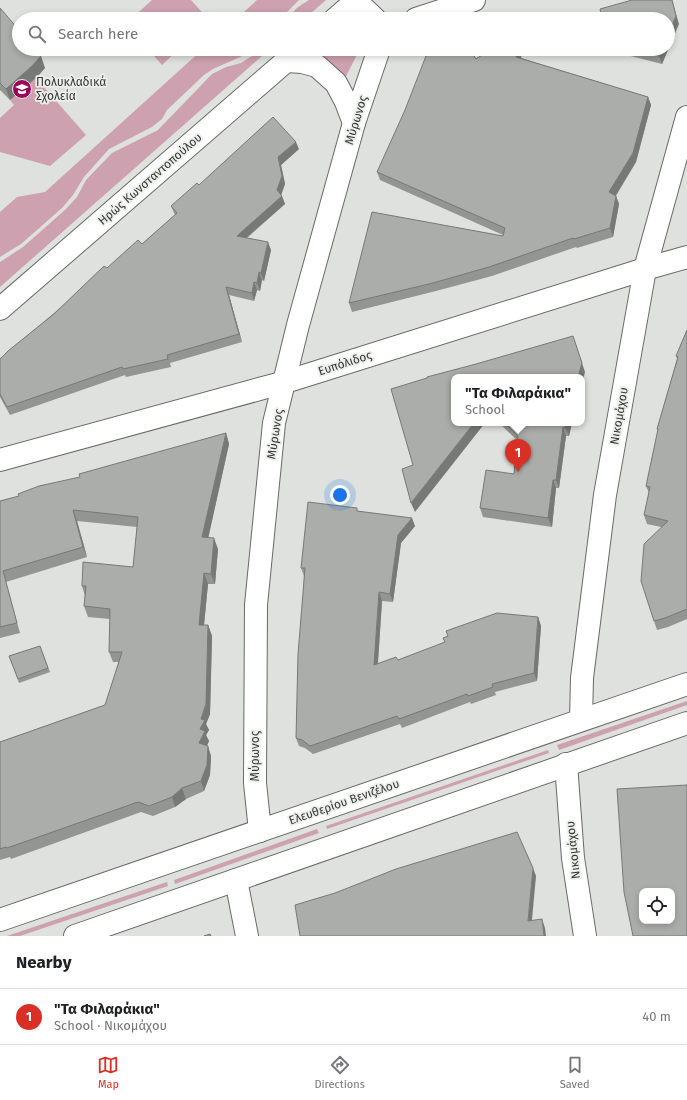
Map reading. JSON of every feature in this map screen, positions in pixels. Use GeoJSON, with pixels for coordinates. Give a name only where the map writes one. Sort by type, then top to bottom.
{"type":"FeatureCollection","features":[{"type":"Feature","properties":{"kind":"street"},"geometry":{"type":"LineString","coordinates":[[343,12],[357,0],[368,12]]}},
{"type":"Feature","properties":{"kind":"street"},"geometry":{"type":"LineString","coordinates":[[437,12],[473,0]]}},
{"type":"Feature","properties":{"kind":"street","name":"Ηρώς Κωνσταντοπούλου"},"geometry":{"type":"LineString","coordinates":[[0,309],[293,56]]}},
{"type":"Feature","properties":{"kind":"street"},"geometry":{"type":"LineString","coordinates":[[295,56],[302,62],[317,66],[336,83],[346,102],[354,123]]}},
{"type":"Feature","properties":{"kind":"street","name":"Μύρωνος"},"geometry":{"type":"LineString","coordinates":[[260,831],[255,783],[256,605],[274,423],[298,325],[354,123],[377,56]]}},
{"type":"Feature","properties":{"kind":"street","name":"Νικομάχου"},"geometry":{"type":"LineString","coordinates":[[581,720],[582,678],[605,495],[645,269],[687,117]]}},
{"type":"Feature","properties":{"kind":"street","name":"Ευπόλιδος"},"geometry":{"type":"LineString","coordinates":[[0,460],[285,382],[687,257]]}},
{"type":"Feature","properties":{"kind":"street","name":"Ελευθερίου Βενιζέλου"},"geometry":{"type":"LineString","coordinates":[[0,920],[687,684]]}},
{"type":"Feature","properties":{"kind":"street"},"geometry":{"type":"LineString","coordinates":[[75,936],[687,723]]}},
{"type":"Feature","properties":{"kind":"street","name":"Νικομάχου"},"geometry":{"type":"LineString","coordinates":[[566,764],[573,858],[585,936]]}},
{"type":"Feature","properties":{"kind":"street"},"geometry":{"type":"LineString","coordinates":[[236,880],[247,936]]}},
{"type":"Feature","properties":{"kind":"shaded area"},"geometry":{"type":"Polygon","coordinates":[[[152,0],[191,0],[202,12],[139,12],[152,0]]]}},
{"type":"Feature","properties":{"kind":"shaded area"},"geometry":{"type":"Polygon","coordinates":[[[257,0],[299,0],[287,12],[244,12],[257,0]]]}},
{"type":"Feature","properties":{"kind":"shaded area"},"geometry":{"type":"Polygon","coordinates":[[[309,0],[326,0],[312,12],[293,12],[309,0]]]}},
{"type":"Feature","properties":{"kind":"shaded area"},"geometry":{"type":"Polygon","coordinates":[[[154,56],[172,56],[162,65],[154,56]]]}},
{"type":"Feature","properties":{"kind":"shaded area"},"geometry":{"type":"Polygon","coordinates":[[[195,56],[242,56],[213,69],[204,75],[167,110],[162,119],[152,127],[109,149],[84,177],[73,195],[62,208],[21,244],[0,257],[0,212],[17,197],[45,192],[195,56]]]}},
{"type":"Feature","properties":{"kind":"shaded area"},"geometry":{"type":"Polygon","coordinates":[[[252,56],[262,56],[0,287],[0,262],[23,247],[66,209],[77,197],[86,180],[112,153],[158,130],[212,74],[226,67],[241,63],[252,56]]]}},
{"type":"Feature","properties":{"kind":"shaded area"},"geometry":{"type":"Polygon","coordinates":[[[323,56],[356,56],[344,80],[323,56]]]}},
{"type":"Feature","properties":{"kind":"shaded area"},"geometry":{"type":"Polygon","coordinates":[[[36,78],[86,135],[50,166],[0,152],[0,118],[14,105],[10,100],[36,78]]]}},
{"type":"Feature","properties":{"kind":"shaded area"},"geometry":{"type":"Polygon","coordinates":[[[687,701],[687,705],[559,750],[557,745],[687,701]]]}},
{"type":"Feature","properties":{"kind":"shaded area"},"geometry":{"type":"Polygon","coordinates":[[[548,750],[549,753],[327,829],[326,826],[548,750]]]}},
{"type":"Feature","properties":{"kind":"shaded area"},"geometry":{"type":"Polygon","coordinates":[[[317,829],[319,833],[175,884],[174,880],[317,829]]]}},
{"type":"Feature","properties":{"kind":"shaded area"},"geometry":{"type":"Polygon","coordinates":[[[167,882],[168,886],[20,936],[7,936],[167,882]]]}},
{"type":"Feature","properties":{"kind":"building"},"geometry":{"type":"Polygon","coordinates":[[[632,0],[672,0],[675,12],[601,12],[600,9],[632,0]]]}},
{"type":"Feature","properties":{"kind":"building"},"geometry":{"type":"Polygon","coordinates":[[[0,8],[12,22],[12,56],[41,56],[6,89],[0,83],[0,8]]]}},
{"type":"Feature","properties":{"kind":"building"},"geometry":{"type":"Polygon","coordinates":[[[426,56],[474,56],[476,59],[480,56],[516,56],[648,97],[633,153],[609,192],[616,196],[610,228],[574,239],[573,238],[489,267],[433,283],[349,303],[372,212],[503,236],[505,228],[377,172],[405,110],[426,56]]]}},
{"type":"Feature","properties":{"kind":"building"},"geometry":{"type":"Polygon","coordinates":[[[273,117],[296,142],[278,157],[282,176],[277,190],[282,196],[237,236],[268,242],[261,273],[259,272],[257,283],[254,282],[252,293],[226,287],[239,334],[167,355],[168,359],[123,369],[122,367],[7,407],[0,394],[0,359],[55,313],[104,266],[107,268],[138,240],[142,244],[177,213],[171,206],[197,183],[199,185],[273,117]]]}},
{"type":"Feature","properties":{"kind":"building"},"geometry":{"type":"Polygon","coordinates":[[[687,330],[687,609],[654,621],[641,581],[644,544],[668,521],[644,515],[650,487],[646,486],[657,429],[678,357],[676,356],[687,330]]]}},
{"type":"Feature","properties":{"kind":"building"},"geometry":{"type":"Polygon","coordinates":[[[573,336],[582,363],[579,374],[451,374],[451,426],[472,426],[411,503],[402,469],[413,465],[391,389],[427,377],[573,336]]]}},
{"type":"Feature","properties":{"kind":"building"},"geometry":{"type":"Polygon","coordinates":[[[508,426],[565,426],[565,428],[563,427],[556,480],[553,480],[548,518],[480,508],[486,470],[514,474],[518,436],[508,426]]]}},
{"type":"Feature","properties":{"kind":"building"},"geometry":{"type":"Polygon","coordinates":[[[226,433],[202,537],[214,538],[211,574],[204,573],[199,625],[208,625],[206,704],[201,719],[205,720],[200,729],[205,731],[199,743],[208,746],[207,765],[201,781],[182,788],[172,797],[149,806],[138,802],[7,848],[0,849],[0,742],[105,705],[122,652],[109,652],[110,609],[84,606],[86,586],[82,586],[83,562],[133,567],[138,517],[73,510],[83,547],[3,571],[17,623],[0,627],[0,501],[19,496],[18,494],[39,486],[80,477],[79,474],[226,433]]]}},
{"type":"Feature","properties":{"kind":"building"},"geometry":{"type":"Polygon","coordinates":[[[308,502],[357,508],[357,511],[412,518],[398,535],[390,594],[379,592],[374,665],[396,657],[398,660],[445,642],[443,638],[448,636],[446,631],[497,613],[538,617],[534,673],[492,684],[493,687],[468,696],[467,694],[399,719],[397,716],[310,746],[302,740],[296,738],[298,654],[305,568],[301,568],[308,502]]]}},
{"type":"Feature","properties":{"kind":"building"},"geometry":{"type":"Polygon","coordinates":[[[40,646],[48,668],[18,679],[9,656],[40,646]]]}},
{"type":"Feature","properties":{"kind":"building"},"geometry":{"type":"Polygon","coordinates":[[[687,785],[687,936],[633,936],[624,892],[617,789],[687,785]]]}},
{"type":"Feature","properties":{"kind":"building"},"geometry":{"type":"Polygon","coordinates":[[[517,832],[533,868],[528,921],[542,919],[544,936],[300,936],[295,905],[335,893],[396,869],[517,832]]]}},
{"type":"Feature","properties":{"kind":"place","name":"Πολυκλαδικά Σχολεία"},"geometry":{"type":"Point","coordinates":[22,89]}},
{"type":"Feature","properties":{"kind":"place","name":"\"Τα Φιλαράκια\""},"geometry":{"type":"Point","coordinates":[518,472]}}]}
